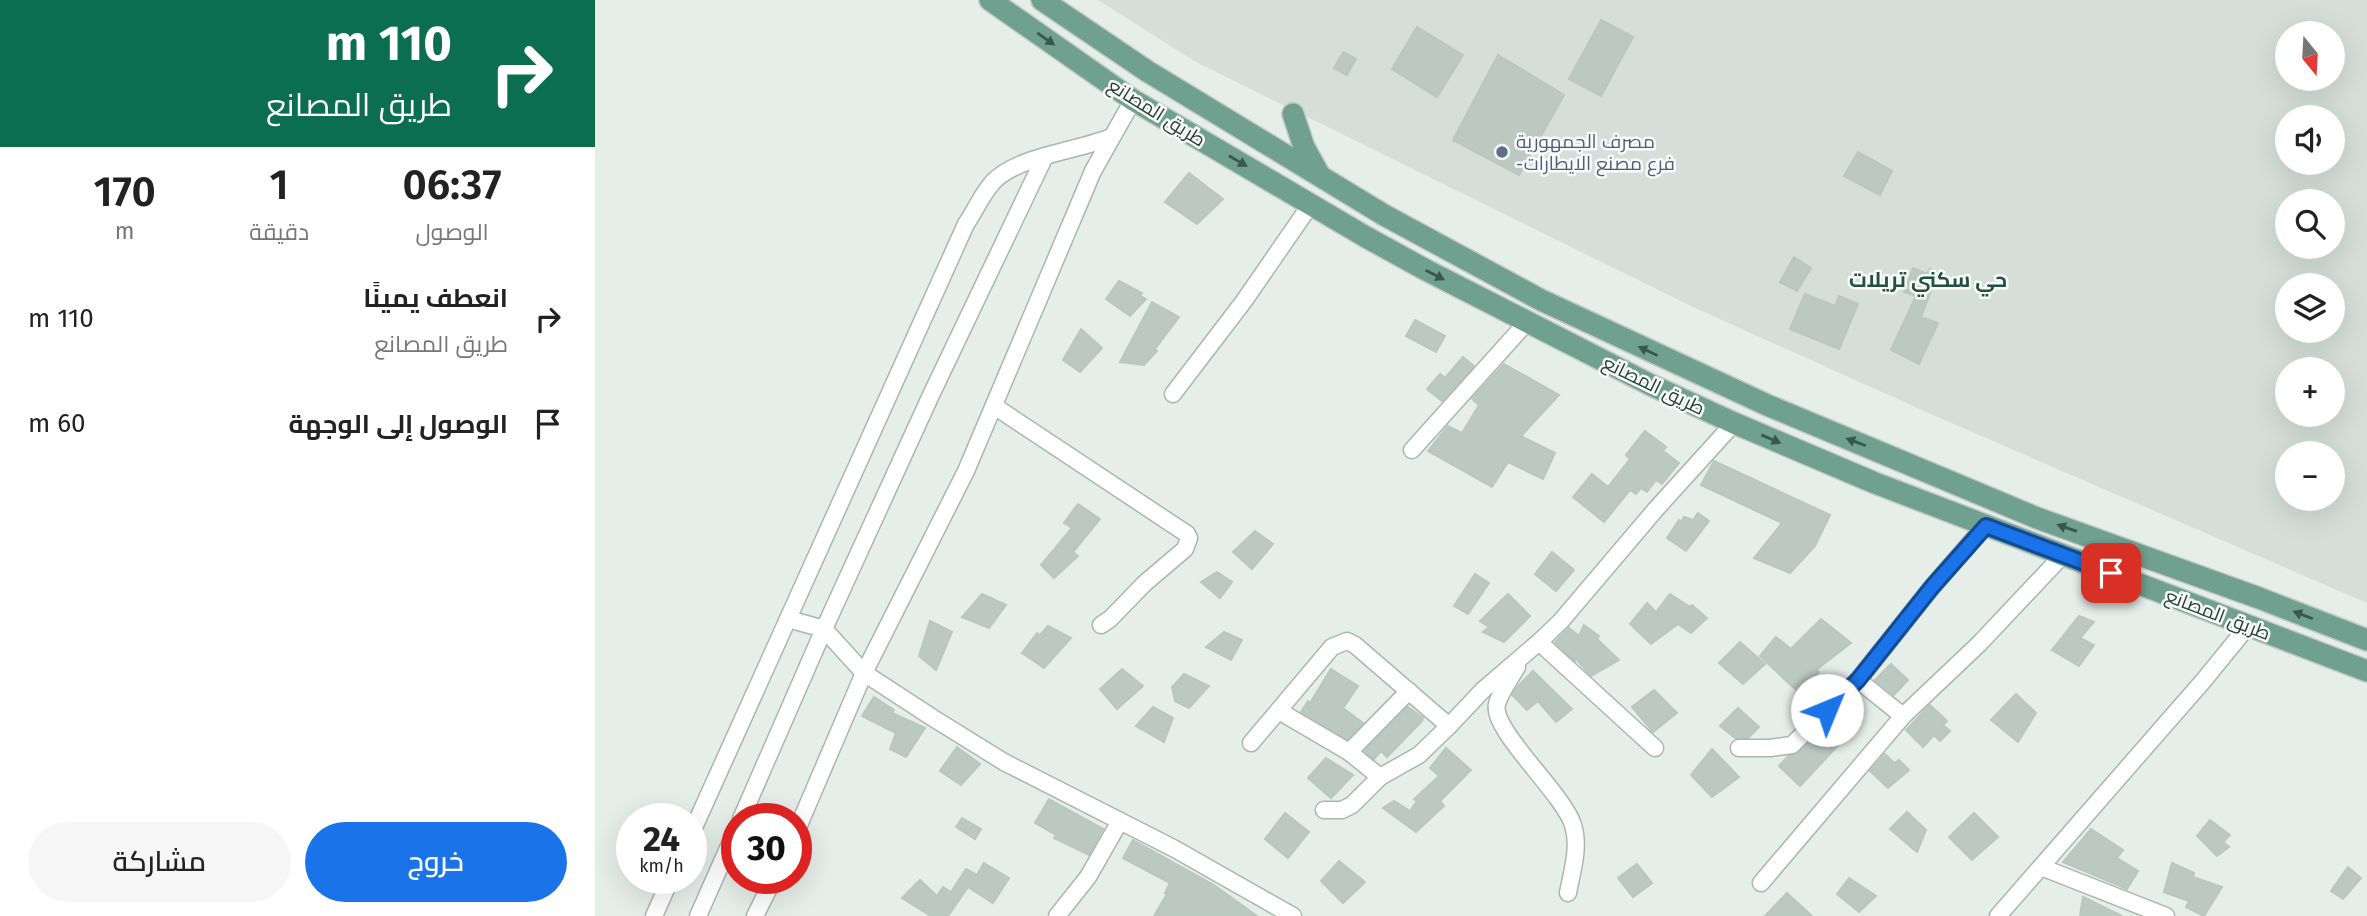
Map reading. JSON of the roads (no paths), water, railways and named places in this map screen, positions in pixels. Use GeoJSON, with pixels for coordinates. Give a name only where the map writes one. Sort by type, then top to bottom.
{"type":"FeatureCollection","features":[{"type":"Feature","properties":{"kind":"main road","name":"طريق المصانع"},"geometry":{"type":"LineString","coordinates":[[990,0],[1133,100],[1414,264],[1734,423],[1875,483],[2367,671]]}},
{"type":"Feature","properties":{"kind":"main road","name":"طريق المصانع"},"geometry":{"type":"LineString","coordinates":[[1042,0],[1147,71],[1384,215],[1541,300],[1767,405],[1892,455],[2037,518],[2234,588],[2367,640]]}},
{"type":"Feature","properties":{"kind":"main road"},"geometry":{"type":"LineString","coordinates":[[1293,114],[1304,147],[1320,176]]}},
{"type":"Feature","properties":{"kind":"street"},"geometry":{"type":"LineString","coordinates":[[809,803],[865,673],[960,483],[1093,171],[1133,100]]}},
{"type":"Feature","properties":{"kind":"street"},"geometry":{"type":"LineString","coordinates":[[705,803],[966,225],[993,182],[1010,170],[1045,156],[1090,146],[1111,137]]}},
{"type":"Feature","properties":{"kind":"street"},"geometry":{"type":"LineString","coordinates":[[748,803],[931,395],[1045,156]]}},
{"type":"Feature","properties":{"kind":"street"},"geometry":{"type":"LineString","coordinates":[[1173,394],[1244,301],[1311,204]]}},
{"type":"Feature","properties":{"kind":"street"},"geometry":{"type":"LineString","coordinates":[[1412,450],[1527,322]]}},
{"type":"Feature","properties":{"kind":"street"},"geometry":{"type":"LineString","coordinates":[[994,407],[1187,534],[1189,538],[1185,549],[1101,625]]}},
{"type":"Feature","properties":{"kind":"street"},"geometry":{"type":"LineString","coordinates":[[1324,810],[1342,810],[1352,805],[1380,777],[1419,755],[1483,690],[1539,642],[1734,423]]}},
{"type":"Feature","properties":{"kind":"street"},"geometry":{"type":"LineString","coordinates":[[1739,748],[1792,745],[1858,680],[1932,587],[1986,526]]}},
{"type":"Feature","properties":{"kind":"street"},"geometry":{"type":"LineString","coordinates":[[1761,883],[1903,716],[1979,644],[2063,556]]}},
{"type":"Feature","properties":{"kind":"street"},"geometry":{"type":"LineString","coordinates":[[788,620],[824,629],[865,673],[1005,762],[1175,849],[1293,916]]}},
{"type":"Feature","properties":{"kind":"street"},"geometry":{"type":"LineString","coordinates":[[1998,916],[2248,626]]}},
{"type":"Feature","properties":{"kind":"street"},"geometry":{"type":"LineString","coordinates":[[1251,743],[1332,647],[1347,641],[1449,726]]}},
{"type":"Feature","properties":{"kind":"street"},"geometry":{"type":"LineString","coordinates":[[1539,642],[1655,748]]}},
{"type":"Feature","properties":{"kind":"street"},"geometry":{"type":"LineString","coordinates":[[1521,658],[1497,704],[1496,713],[1501,726],[1547,783],[1573,824],[1576,851],[1568,893]]}},
{"type":"Feature","properties":{"kind":"street"},"geometry":{"type":"LineString","coordinates":[[1858,680],[1903,716]]}},
{"type":"Feature","properties":{"kind":"street"},"geometry":{"type":"LineString","coordinates":[[1349,752],[1409,691]]}},
{"type":"Feature","properties":{"kind":"street"},"geometry":{"type":"LineString","coordinates":[[1279,711],[1349,752],[1380,777]]}},
{"type":"Feature","properties":{"kind":"street"},"geometry":{"type":"LineString","coordinates":[[1057,916],[1089,877],[1120,821]]}},
{"type":"Feature","properties":{"kind":"street"},"geometry":{"type":"LineString","coordinates":[[698,916],[721,864]]}},
{"type":"Feature","properties":{"kind":"street"},"geometry":{"type":"LineString","coordinates":[[2041,867],[2166,916]]}},
{"type":"Feature","properties":{"kind":"street"},"geometry":{"type":"LineString","coordinates":[[654,916],[664,894]]}},
{"type":"Feature","properties":{"kind":"street"},"geometry":{"type":"LineString","coordinates":[[755,916],[765,894]]}},
{"type":"Feature","properties":{"kind":"place","name":"مصرف الجمهورية -فرع مصنع الايطارات"},"geometry":{"type":"Point","coordinates":[1502,152]}},
{"type":"Feature","properties":{"kind":"district","name":"حي سكني تريلات"},"geometry":{"type":"Point","coordinates":[1928,280]}}]}
